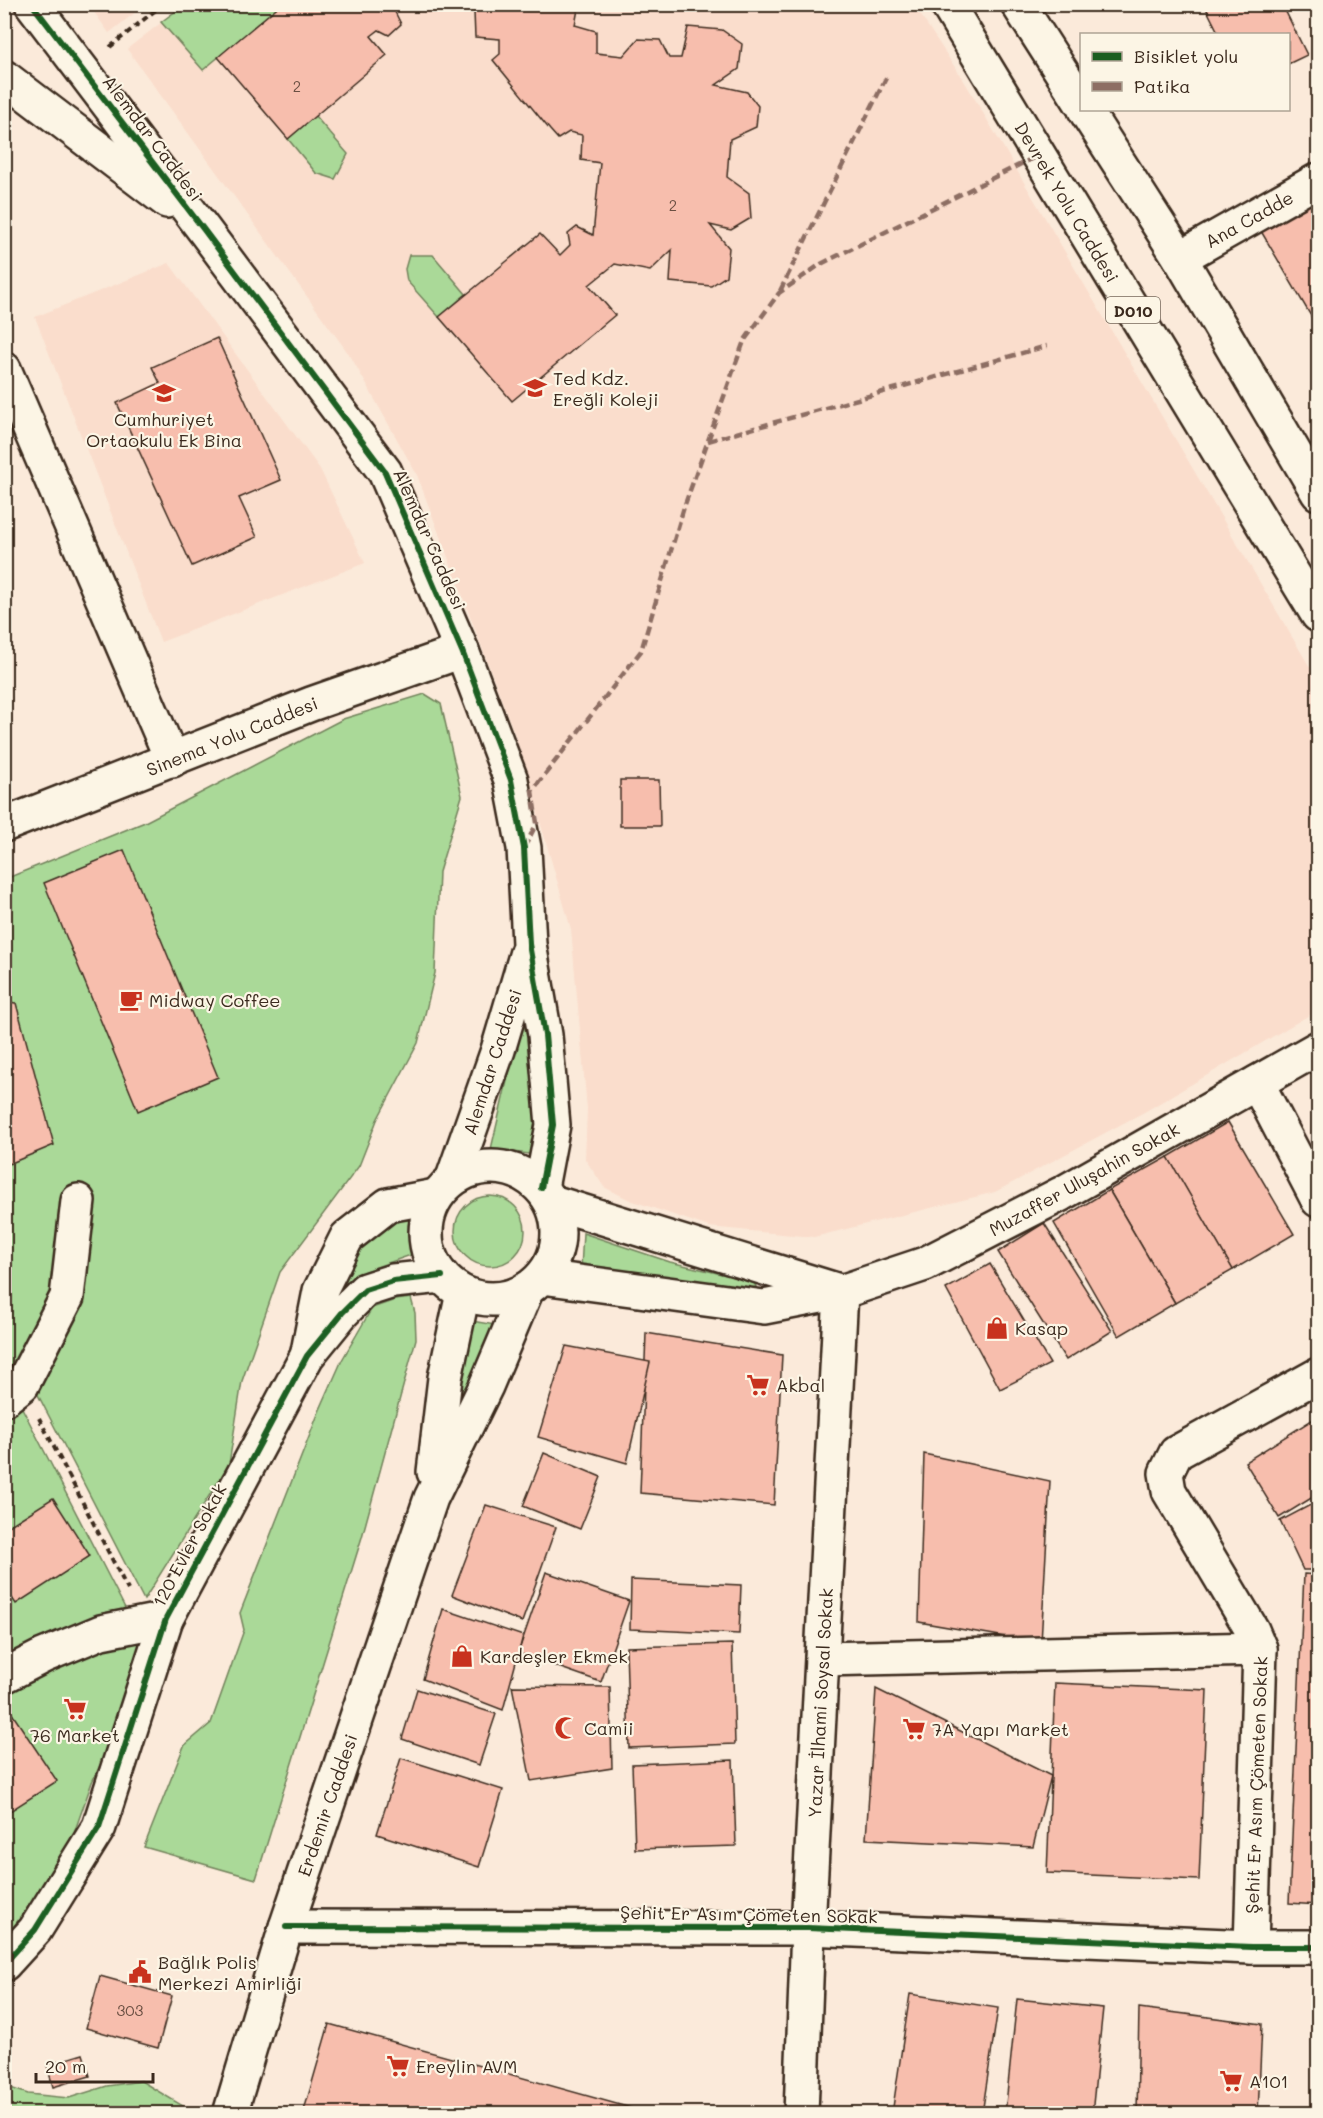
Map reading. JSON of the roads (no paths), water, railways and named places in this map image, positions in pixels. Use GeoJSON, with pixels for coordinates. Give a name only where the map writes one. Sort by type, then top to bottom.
{"type":"FeatureCollection","features":[{"type":"Feature","properties":{"kind":"main road","name":"Alemdar Caddesi"},"geometry":{"type":"LineString","coordinates":[[32,4],[385,472],[462,651],[511,780],[524,848],[529,944],[545,1035],[553,1125],[547,1195]]}},
{"type":"Feature","properties":{"kind":"main road","name":"Devrek Yolu Caddesi"},"geometry":{"type":"LineString","coordinates":[[946,4],[1318,615]]}},
{"type":"Feature","properties":{"kind":"main road"},"geometry":{"type":"LineString","coordinates":[[1018,4],[1080,101]]}},
{"type":"Feature","properties":{"kind":"main road","name":"Alemdar Caddesi"},"geometry":{"type":"LineString","coordinates":[[4,77],[204,230]]}},
{"type":"Feature","properties":{"kind":"main road"},"geometry":{"type":"LineString","coordinates":[[1086,111],[1180,258],[1318,493]]}},
{"type":"Feature","properties":{"kind":"main road","name":"Ana Cadde"},"geometry":{"type":"LineString","coordinates":[[1180,258],[1318,180]]}},
{"type":"Feature","properties":{"kind":"main road"},"geometry":{"type":"LineString","coordinates":[[4,369],[172,760]]}},
{"type":"Feature","properties":{"kind":"main road","name":"Sinema Yolu Caddesi"},"geometry":{"type":"LineString","coordinates":[[4,825],[310,704],[462,651]]}},
{"type":"Feature","properties":{"kind":"main road","name":"Alemdar Caddesi"},"geometry":{"type":"LineString","coordinates":[[453,1284],[430,1258],[426,1237],[428,1216],[445,1187],[498,1050],[529,944]]}},
{"type":"Feature","properties":{"kind":"main road","name":"Muzaffer Uluşahin Sokak"},"geometry":{"type":"LineString","coordinates":[[535,1283],[764,1307],[841,1292],[925,1264],[1061,1194],[1318,1048]]}},
{"type":"Feature","properties":{"kind":"main road"},"geometry":{"type":"LineString","coordinates":[[1257,1083],[1318,1200]]}},
{"type":"Feature","properties":{"kind":"main road"},"geometry":{"type":"LineString","coordinates":[[445,1187],[470,1169],[490,1166],[508,1168],[527,1176],[547,1195],[558,1223],[558,1242],[553,1261],[535,1283],[507,1298],[485,1299],[453,1284]]}},
{"type":"Feature","properties":{"kind":"main road","name":"120 Evler Sokak"},"geometry":{"type":"LineString","coordinates":[[307,1356],[320,1291],[347,1238],[388,1205],[445,1187]]}},
{"type":"Feature","properties":{"kind":"main road"},"geometry":{"type":"LineString","coordinates":[[547,1195],[841,1292]]}},
{"type":"Feature","properties":{"kind":"main road"},"geometry":{"type":"LineString","coordinates":[[13,1392],[67,1297],[78,1201]]}},
{"type":"Feature","properties":{"kind":"main road","name":"120 Evler Sokak"},"geometry":{"type":"LineString","coordinates":[[4,1964],[35,1930],[99,1827],[156,1621],[307,1356],[364,1290],[393,1281],[453,1284]]}},
{"type":"Feature","properties":{"kind":"main road","name":"Erdemir Caddesi"},"geometry":{"type":"LineString","coordinates":[[230,2114],[286,1927],[431,1498],[535,1283]]}},
{"type":"Feature","properties":{"kind":"main road","name":"Erdemir Caddesi"},"geometry":{"type":"LineString","coordinates":[[431,1498],[453,1284]]}},
{"type":"Feature","properties":{"kind":"main road","name":"Yazar İlhami Soysal Sokak"},"geometry":{"type":"LineString","coordinates":[[801,2114],[808,1928],[841,1292]]}},
{"type":"Feature","properties":{"kind":"main road","name":"Şehit Er Asım Çömeten Sokak"},"geometry":{"type":"LineString","coordinates":[[1251,1947],[1260,1649],[1252,1630],[1169,1491],[1166,1473],[1176,1453],[1318,1375]]}},
{"type":"Feature","properties":{"kind":"main road"},"geometry":{"type":"LineString","coordinates":[[4,1676],[43,1656],[101,1632],[156,1621]]}},
{"type":"Feature","properties":{"kind":"main road"},"geometry":{"type":"LineString","coordinates":[[822,1659],[1260,1649]]}},
{"type":"Feature","properties":{"kind":"main road","name":"Şehit Er Asım Çömeten Sokak"},"geometry":{"type":"LineString","coordinates":[[286,1927],[808,1928],[1251,1947],[1318,1947]]}},
{"type":"Feature","properties":{"kind":"place","name":"Ted Kdz. Ereğli Koleji"},"geometry":{"type":"Point","coordinates":[535,388]}},
{"type":"Feature","properties":{"kind":"place","name":"Cumhuriyet Ortaokulu Ek Bina"},"geometry":{"type":"Point","coordinates":[164,393]}},
{"type":"Feature","properties":{"kind":"place","name":"Midway Coffee"},"geometry":{"type":"Point","coordinates":[131,1000]}},
{"type":"Feature","properties":{"kind":"place","name":"Kasap"},"geometry":{"type":"Point","coordinates":[997,1328]}},
{"type":"Feature","properties":{"kind":"place","name":"Akbal"},"geometry":{"type":"Point","coordinates":[758,1385]}},
{"type":"Feature","properties":{"kind":"place","name":"Kardeşler Ekmek"},"geometry":{"type":"Point","coordinates":[462,1656]}},
{"type":"Feature","properties":{"kind":"place","name":"76 Market"},"geometry":{"type":"Point","coordinates":[75,1709]}},
{"type":"Feature","properties":{"kind":"place","name":"Camii"},"geometry":{"type":"Point","coordinates":[566,1728]}},
{"type":"Feature","properties":{"kind":"place","name":"7A Yapı Market"},"geometry":{"type":"Point","coordinates":[914,1729]}},
{"type":"Feature","properties":{"kind":"place","name":"Bağlık Polis Merkezi Amirliği"},"geometry":{"type":"Point","coordinates":[140,1972]}},
{"type":"Feature","properties":{"kind":"place","name":"Ereylin AVM"},"geometry":{"type":"Point","coordinates":[398,2066]}},
{"type":"Feature","properties":{"kind":"place","name":"A101"},"geometry":{"type":"Point","coordinates":[1231,2081]}}]}
